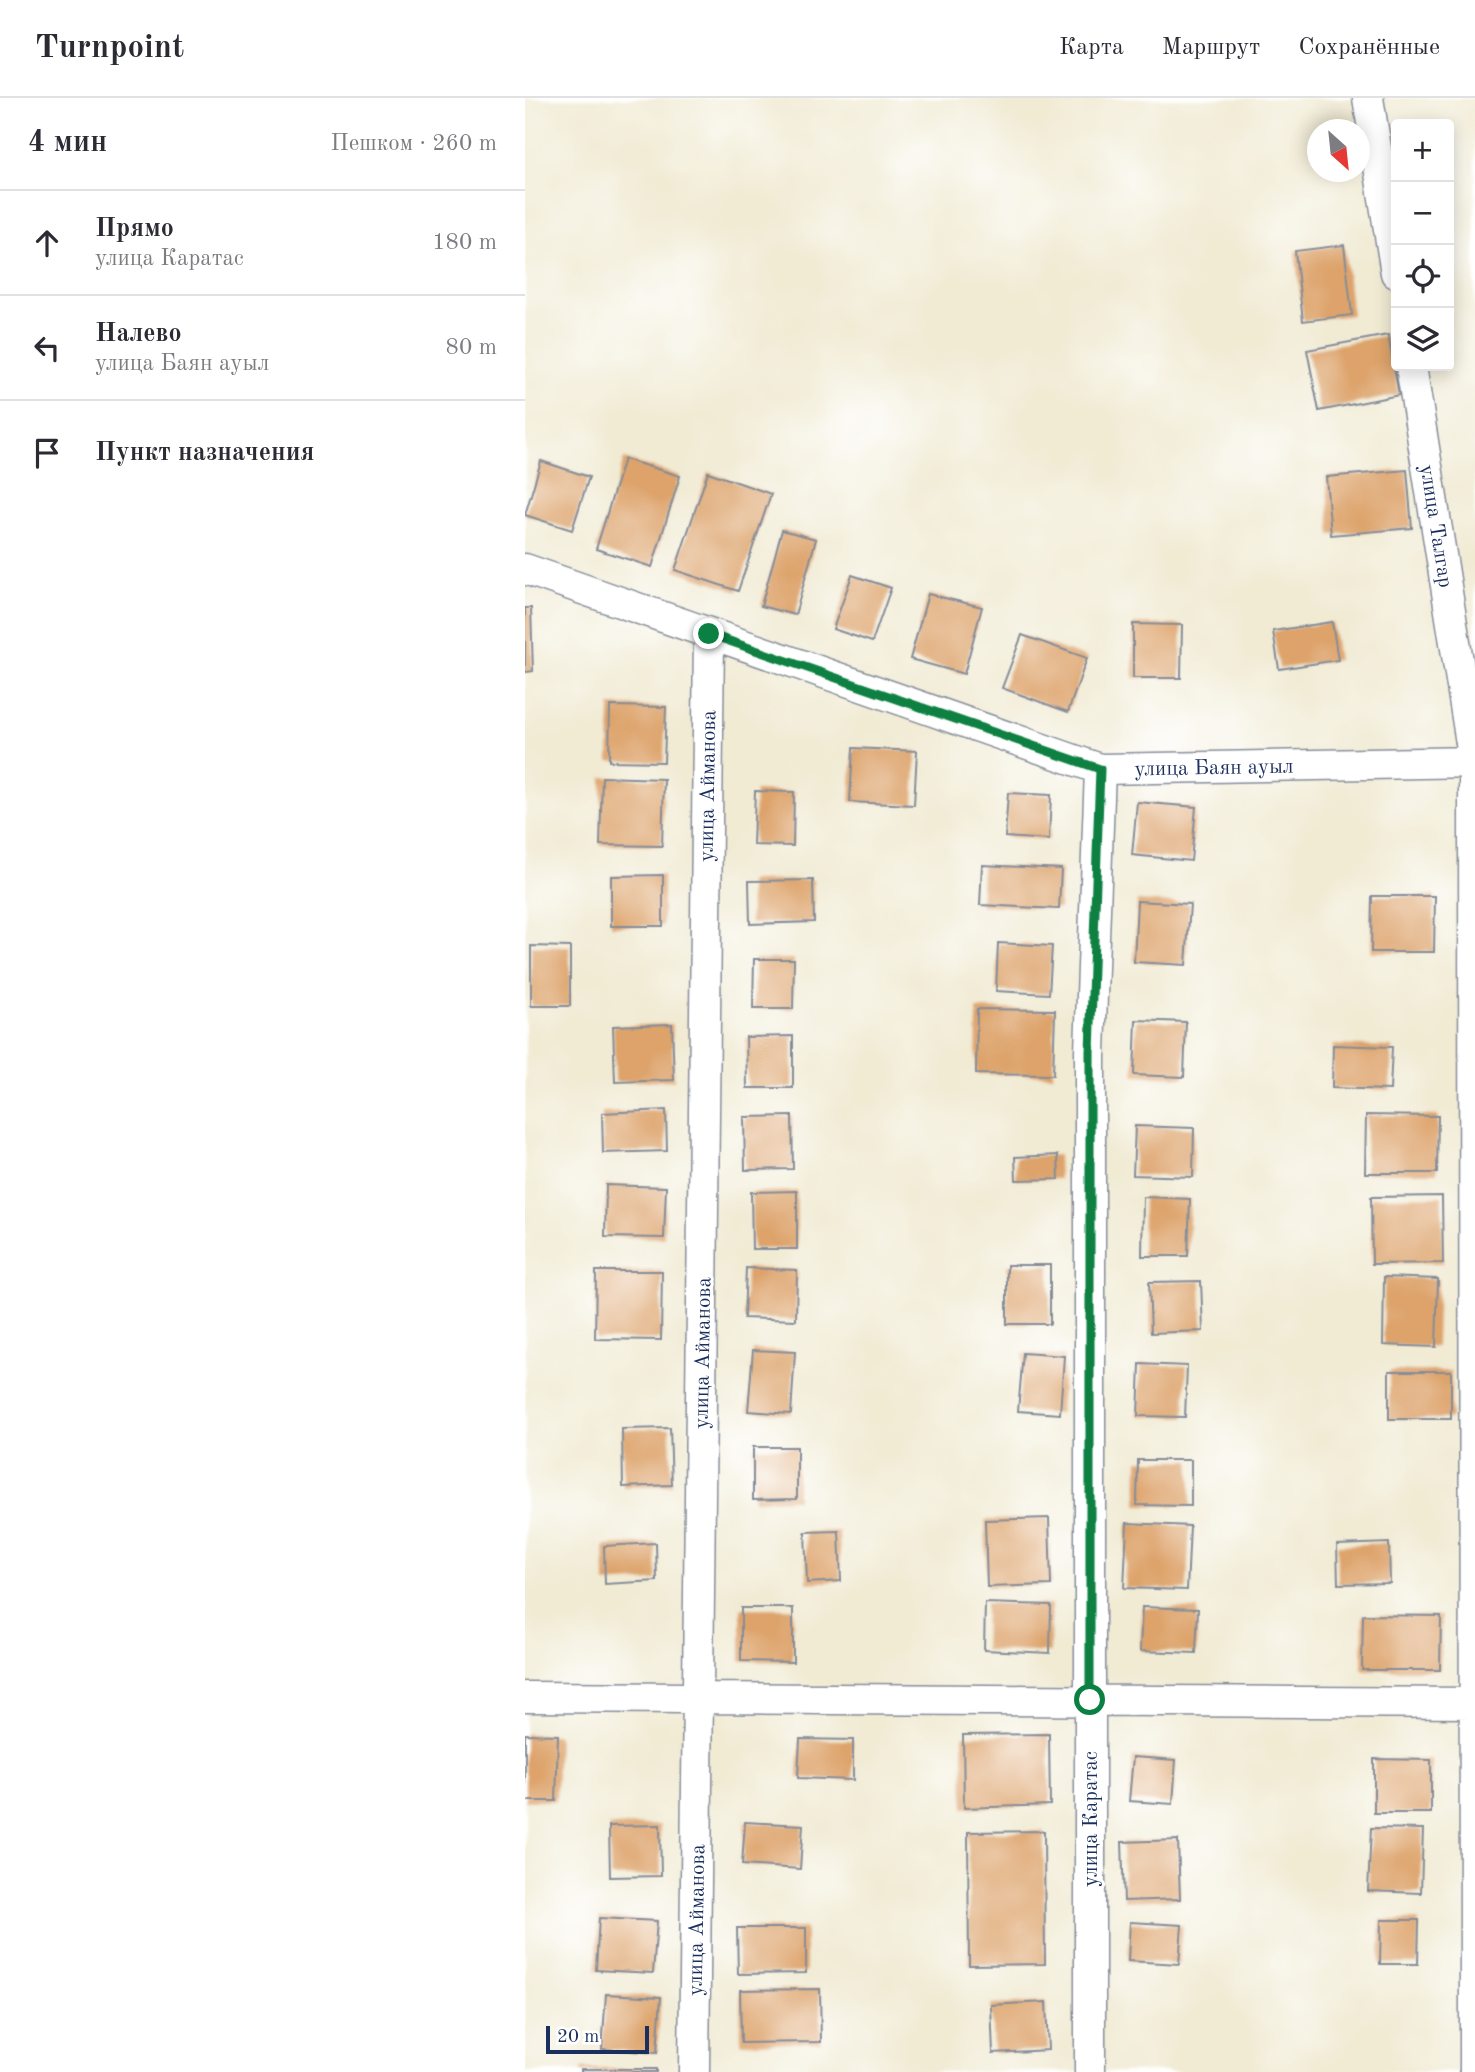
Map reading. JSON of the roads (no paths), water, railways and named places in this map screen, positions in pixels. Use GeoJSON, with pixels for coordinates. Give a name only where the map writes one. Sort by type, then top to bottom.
{"type":"FeatureCollection","features":[{"type":"Feature","properties":{"kind":"street"},"geometry":{"type":"LineString","coordinates":[[1368,98],[1392,245]]}},
{"type":"Feature","properties":{"kind":"street","name":"улица Талгар"},"geometry":{"type":"LineString","coordinates":[[1412,371],[1475,762],[1475,2072]]}},
{"type":"Feature","properties":{"kind":"street","name":"улица Баян ауыл"},"geometry":{"type":"LineString","coordinates":[[525,569],[1100,769],[1475,762]]}},
{"type":"Feature","properties":{"kind":"street","name":"улица Айманова"},"geometry":{"type":"LineString","coordinates":[[694,2072],[709,634]]}},
{"type":"Feature","properties":{"kind":"street","name":"улица Каратас"},"geometry":{"type":"LineString","coordinates":[[1090,2072],[1090,1052],[1100,769]]}},
{"type":"Feature","properties":{"kind":"street"},"geometry":{"type":"LineString","coordinates":[[525,1697],[1475,1703]]}}]}
